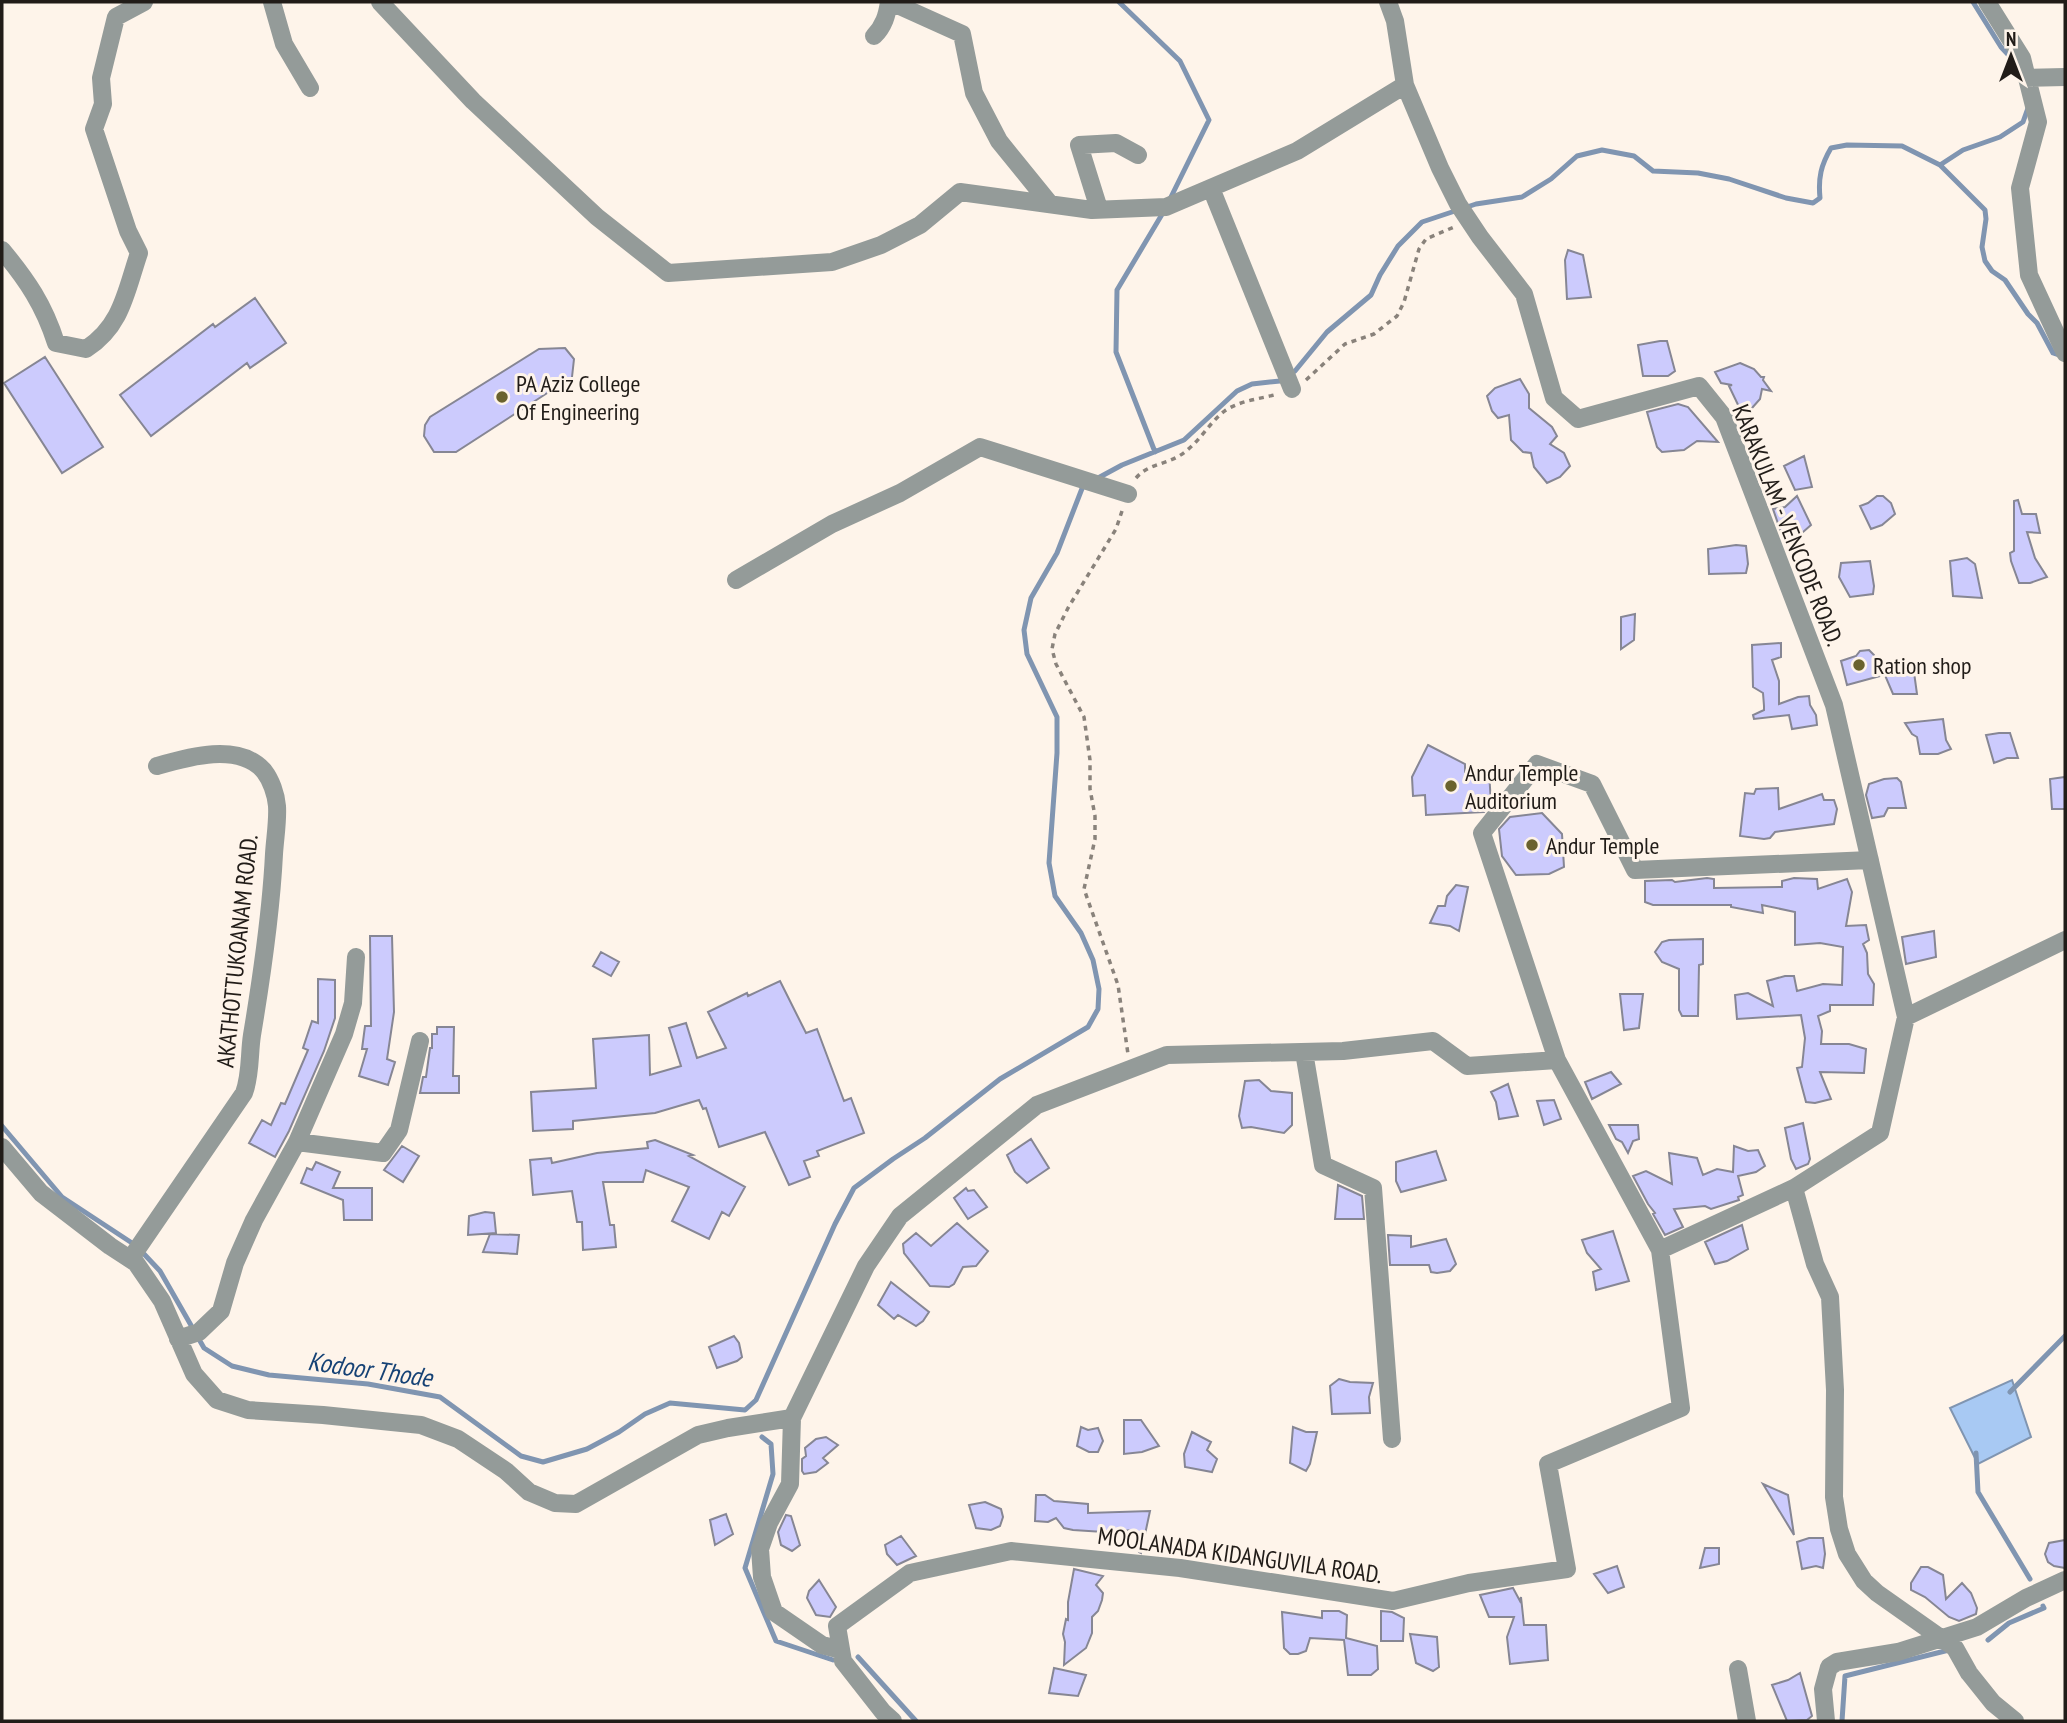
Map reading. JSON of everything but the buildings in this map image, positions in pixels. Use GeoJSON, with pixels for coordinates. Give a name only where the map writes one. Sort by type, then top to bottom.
{"type":"FeatureCollection","features":[{"type":"Feature","properties":{"kind":"street"},"geometry":{"type":"LineString","coordinates":[[2,250],[35,295],[47,316],[56,343],[86,349],[101,339],[115,321],[126,297],[139,253],[124,222],[94,130],[103,104],[101,78],[116,18],[144,2]]}},
{"type":"Feature","properties":{"kind":"street"},"geometry":{"type":"LineString","coordinates":[[272,2],[284,44],[310,88]]}},
{"type":"Feature","properties":{"kind":"street"},"geometry":{"type":"LineString","coordinates":[[380,2],[482,110],[597,217],[668,273],[832,262],[881,245],[920,225],[960,192],[1099,209],[1166,208],[1297,151],[1405,85]]}},
{"type":"Feature","properties":{"kind":"street"},"geometry":{"type":"LineString","coordinates":[[874,36],[887,15],[890,2],[962,34],[974,93],[999,141],[1050,204]]}},
{"type":"Feature","properties":{"kind":"street","name":"KARAKULAM - VENCODE ROAD."},"geometry":{"type":"LineString","coordinates":[[1388,2],[1395,21],[1405,85],[1440,169],[1464,212],[1524,294],[1554,397],[1578,419],[1699,386],[1724,417],[1834,705],[1906,1017]]}},
{"type":"Feature","properties":{"kind":"street"},"geometry":{"type":"LineString","coordinates":[[1987,2],[2022,58],[2038,122],[2020,188],[2029,275],[2065,353]]}},
{"type":"Feature","properties":{"kind":"street"},"geometry":{"type":"LineString","coordinates":[[2027,78],[2065,77]]}},
{"type":"Feature","properties":{"kind":"street"},"geometry":{"type":"LineString","coordinates":[[1099,209],[1079,145],[1116,143],[1138,155]]}},
{"type":"Feature","properties":{"kind":"street"},"geometry":{"type":"LineString","coordinates":[[1211,188],[1292,389]]}},
{"type":"Feature","properties":{"kind":"street"},"geometry":{"type":"LineString","coordinates":[[736,580],[832,524],[900,492],[980,447],[1128,494]]}},
{"type":"Feature","properties":{"kind":"street","name":"AKATHOTTUKOANAM ROAD."},"geometry":{"type":"LineString","coordinates":[[131,1258],[244,1093],[248,1083],[249,1055],[258,1007],[273,877],[277,806],[265,772],[248,759],[214,755],[191,757],[157,766]]}},
{"type":"Feature","properties":{"kind":"street"},"geometry":{"type":"LineString","coordinates":[[1870,860],[1635,870],[1592,784],[1537,764],[1482,833],[1557,1060],[1660,1250],[1794,1188],[1880,1133],[1906,1017],[2065,940]]}},
{"type":"Feature","properties":{"kind":"street"},"geometry":{"type":"LineString","coordinates":[[189,1335],[221,1311],[234,1263],[254,1220],[297,1142],[344,1034],[353,1003],[356,957]]}},
{"type":"Feature","properties":{"kind":"street"},"geometry":{"type":"LineString","coordinates":[[297,1142],[383,1153],[399,1130],[420,1041]]}},
{"type":"Feature","properties":{"kind":"street"},"geometry":{"type":"LineString","coordinates":[[893,1721],[843,1661],[841,1650],[822,1645],[774,1612],[762,1577],[760,1549],[769,1524],[790,1484],[792,1418],[866,1266],[900,1216],[1037,1105],[1167,1055],[1343,1051],[1433,1041],[1467,1066],[1557,1060]]}},
{"type":"Feature","properties":{"kind":"street"},"geometry":{"type":"LineString","coordinates":[[1304,1052],[1323,1165],[1373,1188],[1392,1439]]}},
{"type":"Feature","properties":{"kind":"street"},"geometry":{"type":"LineString","coordinates":[[2,1147],[40,1193],[110,1246],[131,1258],[189,1335],[194,1374],[217,1400],[248,1410],[421,1425],[458,1439],[506,1471],[529,1492],[555,1503],[576,1504],[698,1435],[728,1427],[792,1418]]}},
{"type":"Feature","properties":{"kind":"street"},"geometry":{"type":"LineString","coordinates":[[1794,1188],[1815,1264],[1830,1297],[1835,1390],[1834,1497],[1839,1529],[1847,1554],[1864,1581],[1877,1593],[1955,1648],[1969,1673],[1993,1703],[2015,1721]]}},
{"type":"Feature","properties":{"kind":"street","name":"MOOLANADA KIDANGUVILA ROAD."},"geometry":{"type":"LineString","coordinates":[[841,1650],[836,1626],[910,1573],[1011,1551],[1180,1568],[1394,1601],[1469,1583],[1567,1569],[1548,1464],[1681,1408],[1660,1250]]}},
{"type":"Feature","properties":{"kind":"street"},"geometry":{"type":"LineString","coordinates":[[1826,1721],[1823,1689],[1829,1667],[1837,1662],[1898,1652],[1977,1627],[2026,1598],[2065,1580]]}},
{"type":"Feature","properties":{"kind":"street"},"geometry":{"type":"LineString","coordinates":[[1738,1669],[1747,1721]]}},
{"type":"Feature","properties":{"kind":"path"},"geometry":{"type":"LineString","coordinates":[[1130,1070],[1118,985],[1084,889],[1095,839],[1095,816],[1084,717],[1056,664],[1052,649],[1055,635],[1077,592],[1116,529],[1134,480],[1144,468],[1176,458],[1192,447],[1224,411],[1248,400],[1292,389],[1304,382],[1345,344],[1374,334],[1397,316],[1404,302],[1419,249],[1426,239],[1464,212]]}},
{"type":"Feature","properties":{"kind":"water"},"geometry":{"type":"Polygon","coordinates":[[[2012,1380],[2031,1437],[1978,1464],[1950,1408],[2012,1380]]]}},
{"type":"Feature","properties":{"kind":"waterway"},"geometry":{"type":"LineString","coordinates":[[1119,2],[1180,61],[1209,120],[1170,199]]}},
{"type":"Feature","properties":{"kind":"waterway"},"geometry":{"type":"LineString","coordinates":[[1973,2],[2001,47],[2015,62]]}},
{"type":"Feature","properties":{"kind":"waterway"},"geometry":{"type":"LineString","coordinates":[[2028,108],[2023,122],[2000,137],[1963,150],[1940,165],[1985,210],[1982,247],[1985,261],[1992,271],[2005,280],[2037,323],[2053,353],[2062,356]]}},
{"type":"Feature","properties":{"kind":"waterway"},"geometry":{"type":"LineString","coordinates":[[1098,478],[1122,465],[1184,440],[1237,391],[1252,384],[1280,381],[1295,371],[1327,332],[1371,295],[1398,246],[1422,222],[1476,204],[1522,197],[1551,179],[1577,156],[1602,150],[1634,156],[1653,171],[1698,173],[1729,179],[1786,198],[1813,203],[1820,198],[1821,172],[1831,148],[1847,145],[1902,146],[1940,165]]}},
{"type":"Feature","properties":{"kind":"waterway"},"geometry":{"type":"LineString","coordinates":[[1155,452],[1116,352],[1117,290],[1164,211]]}},
{"type":"Feature","properties":{"kind":"waterway","name":"Kodoor Thode"},"geometry":{"type":"LineString","coordinates":[[2,1126],[62,1197],[132,1243],[144,1254],[160,1271],[204,1348],[232,1366],[269,1375],[368,1384],[440,1397],[521,1456],[543,1462],[587,1449],[645,1414],[670,1403],[745,1410],[756,1400],[835,1224],[854,1188],[925,1138],[1000,1079],[1088,1027],[1098,1009],[1099,989],[1093,960],[1081,933],[1055,896],[1049,863],[1057,717],[1027,654],[1024,630],[1031,598],[1057,553],[1083,486],[1086,485]]}},
{"type":"Feature","properties":{"kind":"waterway"},"geometry":{"type":"LineString","coordinates":[[2010,1392],[2065,1336]]}},
{"type":"Feature","properties":{"kind":"waterway"},"geometry":{"type":"LineString","coordinates":[[762,1437],[771,1444],[773,1474],[745,1568],[776,1641],[833,1660]]}},
{"type":"Feature","properties":{"kind":"waterway"},"geometry":{"type":"LineString","coordinates":[[1976,1453],[1978,1492],[2030,1579]]}},
{"type":"Feature","properties":{"kind":"waterway"},"geometry":{"type":"LineString","coordinates":[[1988,1640],[2009,1623],[2044,1608],[2043,1606]]}},
{"type":"Feature","properties":{"kind":"waterway"},"geometry":{"type":"LineString","coordinates":[[1842,1721],[1845,1676],[1949,1650]]}},
{"type":"Feature","properties":{"kind":"waterway"},"geometry":{"type":"LineString","coordinates":[[858,1657],[916,1721]]}},
{"type":"Feature","properties":{"kind":"place","name":"PA Aziz College Of Engineering"},"geometry":{"type":"Point","coordinates":[502,397]}},
{"type":"Feature","properties":{"kind":"place","name":"Ration shop"},"geometry":{"type":"Point","coordinates":[1859,665]}},
{"type":"Feature","properties":{"kind":"place","name":"Andur Temple Auditorium"},"geometry":{"type":"Point","coordinates":[1451,786]}},
{"type":"Feature","properties":{"kind":"place","name":"Andur Temple"},"geometry":{"type":"Point","coordinates":[1532,845]}}]}
